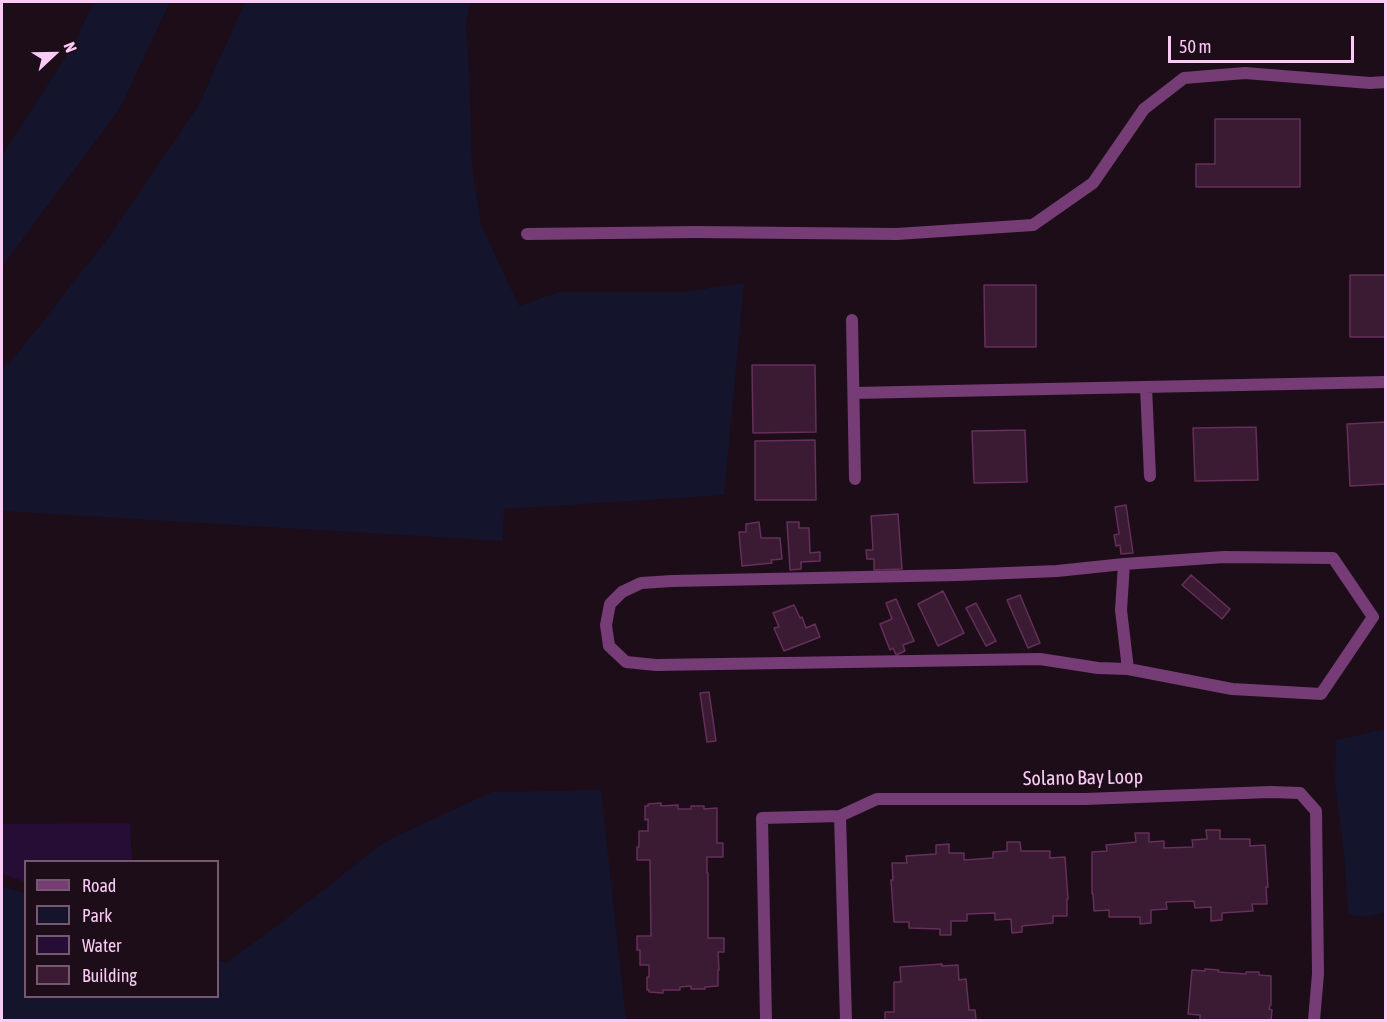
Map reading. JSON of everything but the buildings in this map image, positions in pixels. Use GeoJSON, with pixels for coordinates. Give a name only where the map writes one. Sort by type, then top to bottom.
{"type":"FeatureCollection","features":[{"type":"Feature","properties":{"kind":"street"},"geometry":{"type":"LineString","coordinates":[[527,234],[708,232],[897,234],[1033,225],[1093,183],[1144,109],[1184,78],[1245,73],[1386,82]]}},
{"type":"Feature","properties":{"kind":"street"},"geometry":{"type":"LineString","coordinates":[[852,320],[855,479]]}},
{"type":"Feature","properties":{"kind":"street"},"geometry":{"type":"LineString","coordinates":[[854,393],[1386,382]]}},
{"type":"Feature","properties":{"kind":"street"},"geometry":{"type":"LineString","coordinates":[[1146,387],[1150,476]]}},
{"type":"Feature","properties":{"kind":"street"},"geometry":{"type":"LineString","coordinates":[[1224,557],[1333,558],[1379,617],[1321,694],[1232,689],[1128,669],[1098,668],[1040,659],[656,665],[626,662],[609,646],[606,625],[610,604],[622,592],[640,583],[1057,571],[1224,557]]}},
{"type":"Feature","properties":{"kind":"street"},"geometry":{"type":"LineString","coordinates":[[1124,564],[1121,610],[1128,669]]}},
{"type":"Feature","properties":{"kind":"street","name":"Solano Bay Loop"},"geometry":{"type":"LineString","coordinates":[[840,816],[877,799],[1085,799],[1270,792],[1300,793],[1316,811],[1318,974],[1314,1020]]}},
{"type":"Feature","properties":{"kind":"street"},"geometry":{"type":"LineString","coordinates":[[765,1020],[762,818],[840,816],[846,1020]]}},
{"type":"Feature","properties":{"kind":"green space"},"geometry":{"type":"Polygon","coordinates":[[[94,2],[170,2],[120,108],[2,267],[2,156],[74,44],[94,2]]]}},
{"type":"Feature","properties":{"kind":"green space"},"geometry":{"type":"Polygon","coordinates":[[[245,2],[470,2],[466,24],[472,166],[481,225],[519,306],[559,292],[683,292],[744,283],[724,495],[504,509],[503,541],[2,511],[2,369],[18,353],[106,241],[199,105],[245,2]]]}},
{"type":"Feature","properties":{"kind":"green space"},"geometry":{"type":"Polygon","coordinates":[[[1385,729],[1385,912],[1370,916],[1348,915],[1345,861],[1335,783],[1336,740],[1385,729]]]}},
{"type":"Feature","properties":{"kind":"green space"},"geometry":{"type":"Polygon","coordinates":[[[601,790],[626,1020],[2,1020],[2,886],[24,894],[24,998],[219,998],[219,960],[226,963],[386,841],[492,792],[601,790]]]}},
{"type":"Feature","properties":{"kind":"water"},"geometry":{"type":"Polygon","coordinates":[[[130,823],[132,860],[24,860],[24,882],[2,874],[2,824],[130,823]]]}}]}
